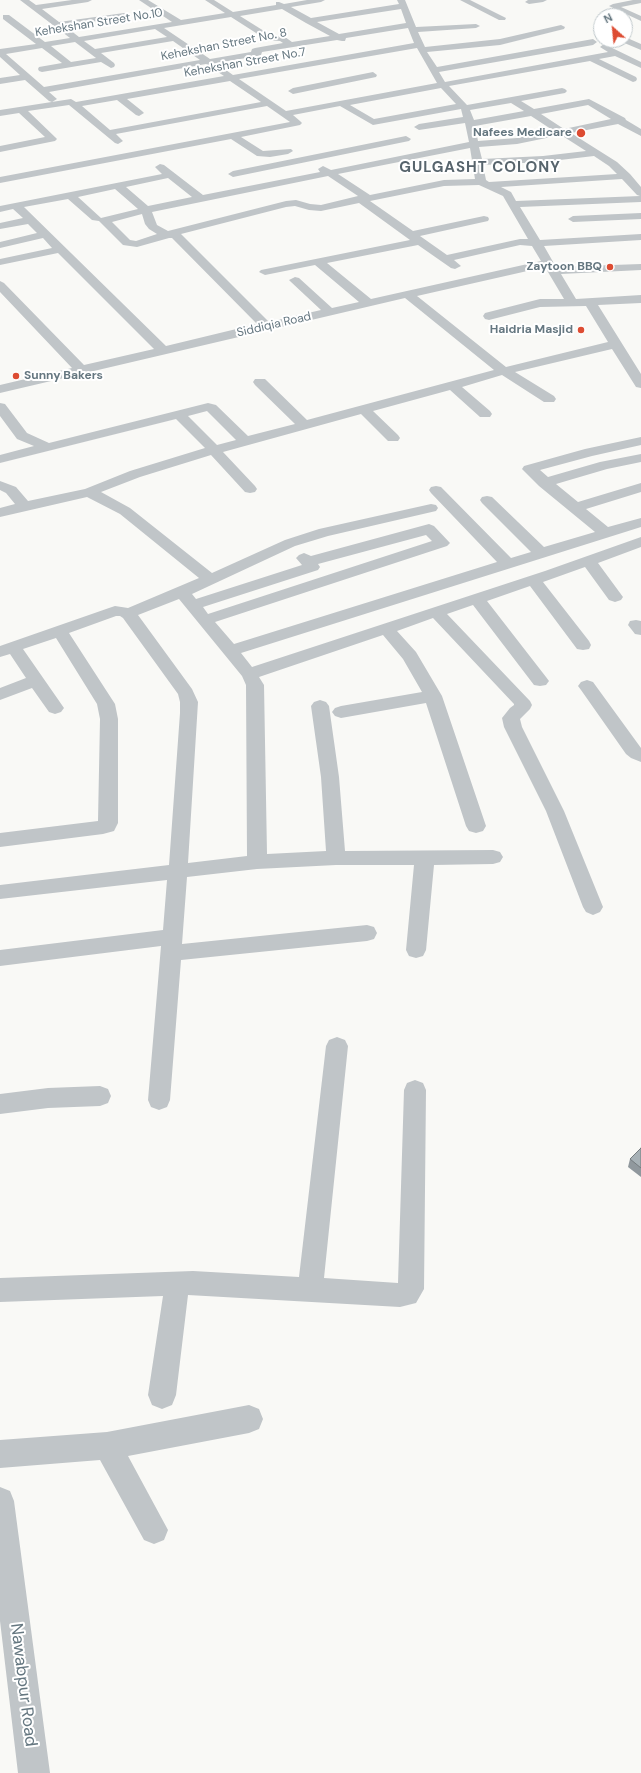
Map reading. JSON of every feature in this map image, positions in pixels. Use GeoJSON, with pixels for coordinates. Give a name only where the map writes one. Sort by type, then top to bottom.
{"type":"FeatureCollection","features":[{"type":"Feature","properties":{"kind":"street"},"geometry":{"type":"LineString","coordinates":[[3,17],[23,14],[32,6],[47,0]]}},
{"type":"Feature","properties":{"kind":"street"},"geometry":{"type":"LineString","coordinates":[[32,6],[88,0]]}},
{"type":"Feature","properties":{"kind":"street"},"geometry":{"type":"LineString","coordinates":[[143,0],[178,22]]}},
{"type":"Feature","properties":{"kind":"street"},"geometry":{"type":"LineString","coordinates":[[209,0],[270,38],[282,39],[291,45]]}},
{"type":"Feature","properties":{"kind":"street"},"geometry":{"type":"LineString","coordinates":[[273,0],[382,60]]}},
{"type":"Feature","properties":{"kind":"street","name":"Kehekshan Street No.10"},"geometry":{"type":"LineString","coordinates":[[0,52],[178,22],[322,0]]}},
{"type":"Feature","properties":{"kind":"street"},"geometry":{"type":"LineString","coordinates":[[464,0],[502,18]]}},
{"type":"Feature","properties":{"kind":"street"},"geometry":{"type":"LineString","coordinates":[[529,2],[543,0]]}},
{"type":"Feature","properties":{"kind":"street"},"geometry":{"type":"LineString","coordinates":[[309,21],[403,2],[421,52],[442,84],[463,107],[470,121],[473,144],[484,184],[507,194],[639,191]]}},
{"type":"Feature","properties":{"kind":"street"},"geometry":{"type":"LineString","coordinates":[[639,2],[613,6],[641,18]]}},
{"type":"Feature","properties":{"kind":"street"},"geometry":{"type":"LineString","coordinates":[[32,6],[111,65]]}},
{"type":"Feature","properties":{"kind":"street"},"geometry":{"type":"LineString","coordinates":[[474,16],[492,13]]}},
{"type":"Feature","properties":{"kind":"street"},"geometry":{"type":"LineString","coordinates":[[58,25],[124,15]]}},
{"type":"Feature","properties":{"kind":"street"},"geometry":{"type":"LineString","coordinates":[[3,17],[69,64]]}},
{"type":"Feature","properties":{"kind":"street","name":"Kehekshan Street No.7"},"geometry":{"type":"LineString","coordinates":[[0,113],[70,102],[74,105],[369,53],[421,52],[500,42],[564,29],[550,22]]}},
{"type":"Feature","properties":{"kind":"street"},"geometry":{"type":"LineString","coordinates":[[5,179],[297,123],[206,62],[156,26]]}},
{"type":"Feature","properties":{"kind":"street","name":"Kehekshan Street No. 8"},"geometry":{"type":"LineString","coordinates":[[32,95],[44,91],[258,53],[255,51],[338,37],[412,28],[476,26]]}},
{"type":"Feature","properties":{"kind":"street"},"geometry":{"type":"LineString","coordinates":[[581,36],[593,42]]}},
{"type":"Feature","properties":{"kind":"street"},"geometry":{"type":"LineString","coordinates":[[94,52],[173,38]]}},
{"type":"Feature","properties":{"kind":"street"},"geometry":{"type":"LineString","coordinates":[[434,70],[593,42]]}},
{"type":"Feature","properties":{"kind":"street"},"geometry":{"type":"LineString","coordinates":[[283,114],[591,58],[640,46]]}},
{"type":"Feature","properties":{"kind":"street"},"geometry":{"type":"LineString","coordinates":[[606,48],[640,64]]}},
{"type":"Feature","properties":{"kind":"street"},"geometry":{"type":"LineString","coordinates":[[0,52],[58,104]]}},
{"type":"Feature","properties":{"kind":"street"},"geometry":{"type":"LineString","coordinates":[[42,69],[102,58]]}},
{"type":"Feature","properties":{"kind":"street"},"geometry":{"type":"LineString","coordinates":[[591,58],[637,78]]}},
{"type":"Feature","properties":{"kind":"street"},"geometry":{"type":"LineString","coordinates":[[293,91],[373,75],[366,67]]}},
{"type":"Feature","properties":{"kind":"street"},"geometry":{"type":"LineString","coordinates":[[0,81],[27,76]]}},
{"type":"Feature","properties":{"kind":"street"},"geometry":{"type":"LineString","coordinates":[[618,81],[637,78]]}},
{"type":"Feature","properties":{"kind":"street"},"geometry":{"type":"LineString","coordinates":[[342,104],[373,122],[562,91]]}},
{"type":"Feature","properties":{"kind":"street"},"geometry":{"type":"LineString","coordinates":[[119,97],[143,112],[124,116]]}},
{"type":"Feature","properties":{"kind":"street"},"geometry":{"type":"LineString","coordinates":[[513,100],[533,111],[613,164],[639,191]]}},
{"type":"Feature","properties":{"kind":"street"},"geometry":{"type":"LineString","coordinates":[[429,153],[396,132],[589,102],[622,120],[641,133]]}},
{"type":"Feature","properties":{"kind":"street"},"geometry":{"type":"LineString","coordinates":[[108,133],[268,103]]}},
{"type":"Feature","properties":{"kind":"street"},"geometry":{"type":"LineString","coordinates":[[74,105],[108,133],[170,175],[201,199]]}},
{"type":"Feature","properties":{"kind":"street"},"geometry":{"type":"LineString","coordinates":[[0,149],[52,139],[21,110]]}},
{"type":"Feature","properties":{"kind":"street"},"geometry":{"type":"LineString","coordinates":[[94,121],[109,118]]}},
{"type":"Feature","properties":{"kind":"street"},"geometry":{"type":"LineString","coordinates":[[622,120],[516,141],[473,144],[329,172],[104,220],[130,244],[148,241],[169,234],[286,204],[296,203],[309,207],[321,208],[364,198],[444,184],[484,184],[626,176]]}},
{"type":"Feature","properties":{"kind":"street"},"geometry":{"type":"LineString","coordinates":[[232,135],[260,154],[292,151],[329,172],[416,238],[475,280]]}},
{"type":"Feature","properties":{"kind":"street"},"geometry":{"type":"LineString","coordinates":[[233,174],[406,139]]}},
{"type":"Feature","properties":{"kind":"street"},"geometry":{"type":"LineString","coordinates":[[46,141],[74,166]]}},
{"type":"Feature","properties":{"kind":"street"},"geometry":{"type":"LineString","coordinates":[[477,162],[560,158],[596,153]]}},
{"type":"Feature","properties":{"kind":"street"},"geometry":{"type":"LineString","coordinates":[[560,158],[585,179]]}},
{"type":"Feature","properties":{"kind":"street"},"geometry":{"type":"LineString","coordinates":[[37,161],[66,181],[74,194],[96,218]]}},
{"type":"Feature","properties":{"kind":"street"},"geometry":{"type":"LineString","coordinates":[[0,168],[5,179],[21,190],[33,202]]}},
{"type":"Feature","properties":{"kind":"street"},"geometry":{"type":"LineString","coordinates":[[118,174],[130,183]]}},
{"type":"Feature","properties":{"kind":"street"},"geometry":{"type":"LineString","coordinates":[[0,209],[170,175]]}},
{"type":"Feature","properties":{"kind":"street"},"geometry":{"type":"LineString","coordinates":[[117,185],[146,210],[149,222],[153,227],[179,239],[266,326]]}},
{"type":"Feature","properties":{"kind":"street"},"geometry":{"type":"LineString","coordinates":[[514,204],[562,202],[639,191]]}},
{"type":"Feature","properties":{"kind":"street"},"geometry":{"type":"LineString","coordinates":[[507,194],[572,303]]}},
{"type":"Feature","properties":{"kind":"street"},"geometry":{"type":"LineString","coordinates":[[562,202],[586,240]]}},
{"type":"Feature","properties":{"kind":"street"},"geometry":{"type":"LineString","coordinates":[[16,206],[163,350]]}},
{"type":"Feature","properties":{"kind":"street"},"geometry":{"type":"LineString","coordinates":[[573,219],[641,216]]}},
{"type":"Feature","properties":{"kind":"street"},"geometry":{"type":"LineString","coordinates":[[265,272],[416,238],[484,219]]}},
{"type":"Feature","properties":{"kind":"street"},"geometry":{"type":"LineString","coordinates":[[0,226],[31,220]]}},
{"type":"Feature","properties":{"kind":"street"},"geometry":{"type":"LineString","coordinates":[[0,244],[46,234]]}},
{"type":"Feature","properties":{"kind":"street"},"geometry":{"type":"LineString","coordinates":[[445,259],[515,243],[641,237]]}},
{"type":"Feature","properties":{"kind":"street"},"geometry":{"type":"LineString","coordinates":[[0,262],[60,249]]}},
{"type":"Feature","properties":{"kind":"street"},"geometry":{"type":"LineString","coordinates":[[317,261],[368,303]]}},
{"type":"Feature","properties":{"kind":"street","name":"Siddiqia Road"},"geometry":{"type":"LineString","coordinates":[[5,384],[81,370],[266,326],[475,280],[551,267],[641,267]]}},
{"type":"Feature","properties":{"kind":"street"},"geometry":{"type":"LineString","coordinates":[[295,280],[330,312]]}},
{"type":"Feature","properties":{"kind":"street"},"geometry":{"type":"LineString","coordinates":[[2,291],[81,370]]}},
{"type":"Feature","properties":{"kind":"street"},"geometry":{"type":"LineString","coordinates":[[408,294],[504,371],[549,398]]}},
{"type":"Feature","properties":{"kind":"street"},"geometry":{"type":"LineString","coordinates":[[489,316],[540,303],[572,303],[641,299]]}},
{"type":"Feature","properties":{"kind":"street"},"geometry":{"type":"LineString","coordinates":[[590,302],[641,384]]}},
{"type":"Feature","properties":{"kind":"street"},"geometry":{"type":"LineString","coordinates":[[0,513],[89,492],[135,474],[245,441],[504,371],[615,344]]}},
{"type":"Feature","properties":{"kind":"street"},"geometry":{"type":"LineString","coordinates":[[260,382],[304,425]]}},
{"type":"Feature","properties":{"kind":"street"},"geometry":{"type":"LineString","coordinates":[[452,385],[485,414]]}},
{"type":"Feature","properties":{"kind":"street"},"geometry":{"type":"LineString","coordinates":[[0,407],[22,436],[47,447]]}},
{"type":"Feature","properties":{"kind":"street"},"geometry":{"type":"LineString","coordinates":[[0,459],[209,407],[245,441]]}},
{"type":"Feature","properties":{"kind":"street"},"geometry":{"type":"LineString","coordinates":[[364,409],[393,438]]}},
{"type":"Feature","properties":{"kind":"street"},"geometry":{"type":"LineString","coordinates":[[178,414],[250,489]]}},
{"type":"Feature","properties":{"kind":"street"},"geometry":{"type":"LineString","coordinates":[[606,533],[528,469],[590,452],[641,441]]}},
{"type":"Feature","properties":{"kind":"street"},"geometry":{"type":"LineString","coordinates":[[544,483],[605,465],[641,458]]}},
{"type":"Feature","properties":{"kind":"street"},"geometry":{"type":"LineString","coordinates":[[0,484],[11,490],[25,506]]}},
{"type":"Feature","properties":{"kind":"street"},"geometry":{"type":"LineString","coordinates":[[575,508],[641,487]]}},
{"type":"Feature","properties":{"kind":"street"},"geometry":{"type":"LineString","coordinates":[[436,490],[451,528]]}},
{"type":"Feature","properties":{"kind":"street"},"geometry":{"type":"LineString","coordinates":[[89,492],[125,511],[210,580]]}},
{"type":"Feature","properties":{"kind":"street"},"geometry":{"type":"LineString","coordinates":[[487,500],[541,553]]}},
{"type":"Feature","properties":{"kind":"street"},"geometry":{"type":"LineString","coordinates":[[188,599],[210,580],[290,543],[324,532],[431,508]]}},
{"type":"Feature","properties":{"kind":"street"},"geometry":{"type":"LineString","coordinates":[[230,651],[641,522]]}},
{"type":"Feature","properties":{"kind":"street"},"geometry":{"type":"LineString","coordinates":[[205,620],[442,543],[451,528]]}},
{"type":"Feature","properties":{"kind":"street"},"geometry":{"type":"LineString","coordinates":[[308,562],[428,529],[451,528],[508,564]]}},
{"type":"Feature","properties":{"kind":"street"},"geometry":{"type":"LineString","coordinates":[[249,674],[534,580],[641,542]]}},
{"type":"Feature","properties":{"kind":"street"},"geometry":{"type":"LineString","coordinates":[[55,708],[36,680],[7,649],[116,611],[127,614],[312,567],[290,543]]}},
{"type":"Feature","properties":{"kind":"street"},"geometry":{"type":"LineString","coordinates":[[588,560],[615,597]]}},
{"type":"Feature","properties":{"kind":"street"},"geometry":{"type":"LineString","coordinates":[[534,580],[583,645]]}},
{"type":"Feature","properties":{"kind":"street"},"geometry":{"type":"LineString","coordinates":[[188,599],[249,674],[256,685],[257,862]]}},
{"type":"Feature","properties":{"kind":"street"},"geometry":{"type":"LineString","coordinates":[[477,599],[540,681]]}},
{"type":"Feature","properties":{"kind":"street"},"geometry":{"type":"LineString","coordinates":[[436,612],[523,705],[521,709],[511,718],[513,727],[555,811],[593,908]]}},
{"type":"Feature","properties":{"kind":"street"},"geometry":{"type":"LineString","coordinates":[[127,614],[180,684],[189,702],[178,871],[159,1100]]}},
{"type":"Feature","properties":{"kind":"street"},"geometry":{"type":"LineString","coordinates":[[386,629],[410,656],[423,676],[433,696],[476,826]]}},
{"type":"Feature","properties":{"kind":"street"},"geometry":{"type":"LineString","coordinates":[[0,840],[103,827],[107,826],[108,823],[109,720],[106,704],[60,630]]}},
{"type":"Feature","properties":{"kind":"street"},"geometry":{"type":"LineString","coordinates":[[0,694],[36,680]]}},
{"type":"Feature","properties":{"kind":"street"},"geometry":{"type":"LineString","coordinates":[[587,686],[632,750],[641,756]]}},
{"type":"Feature","properties":{"kind":"street"},"geometry":{"type":"LineString","coordinates":[[341,712],[433,696]]}},
{"type":"Feature","properties":{"kind":"street"},"geometry":{"type":"LineString","coordinates":[[320,706],[330,777],[336,858]]}},
{"type":"Feature","properties":{"kind":"street"},"geometry":{"type":"LineString","coordinates":[[416,950],[425,857]]}},
{"type":"Feature","properties":{"kind":"street"},"geometry":{"type":"LineString","coordinates":[[0,892],[257,862],[336,858],[493,857]]}},
{"type":"Feature","properties":{"kind":"street"},"geometry":{"type":"LineString","coordinates":[[0,958],[172,945],[367,933]]}},
{"type":"Feature","properties":{"kind":"street"},"geometry":{"type":"LineString","coordinates":[[310,1289],[337,1046]]}},
{"type":"Feature","properties":{"kind":"street"},"geometry":{"type":"LineString","coordinates":[[0,1290],[192,1283],[400,1295],[407,1294],[411,1289],[415,1090]]}},
{"type":"Feature","properties":{"kind":"street"},"geometry":{"type":"LineString","coordinates":[[0,1104],[48,1098],[100,1096]]}},
{"type":"Feature","properties":{"kind":"street"},"geometry":{"type":"LineString","coordinates":[[162,1395],[177,1284]]}},
{"type":"Feature","properties":{"kind":"street"},"geometry":{"type":"LineString","coordinates":[[0,1454],[107,1446],[249,1419]]}},
{"type":"Feature","properties":{"kind":"street"},"geometry":{"type":"LineString","coordinates":[[107,1446],[154,1530]]}},
{"type":"Feature","properties":{"kind":"street","name":"Nawabpur Road"},"geometry":{"type":"LineString","coordinates":[[0,1501],[34,1773]]}},
{"type":"Feature","properties":{"kind":"building"},"geometry":{"type":"Polygon","coordinates":[[[641,1148],[641,1168],[630,1159],[641,1148]]]}},
{"type":"Feature","properties":{"kind":"place","name":"Nafees Medicare"},"geometry":{"type":"Point","coordinates":[581,133]}},
{"type":"Feature","properties":{"kind":"place","name":"Zaytoon BBQ"},"geometry":{"type":"Point","coordinates":[610,267]}},
{"type":"Feature","properties":{"kind":"place","name":"Haidria Masjid"},"geometry":{"type":"Point","coordinates":[581,330]}},
{"type":"Feature","properties":{"kind":"place","name":"Sunny Bakers"},"geometry":{"type":"Point","coordinates":[16,376]}},
{"type":"Feature","properties":{"kind":"district","name":"GULGASHT COLONY"},"geometry":{"type":"Point","coordinates":[480,168]}}]}
